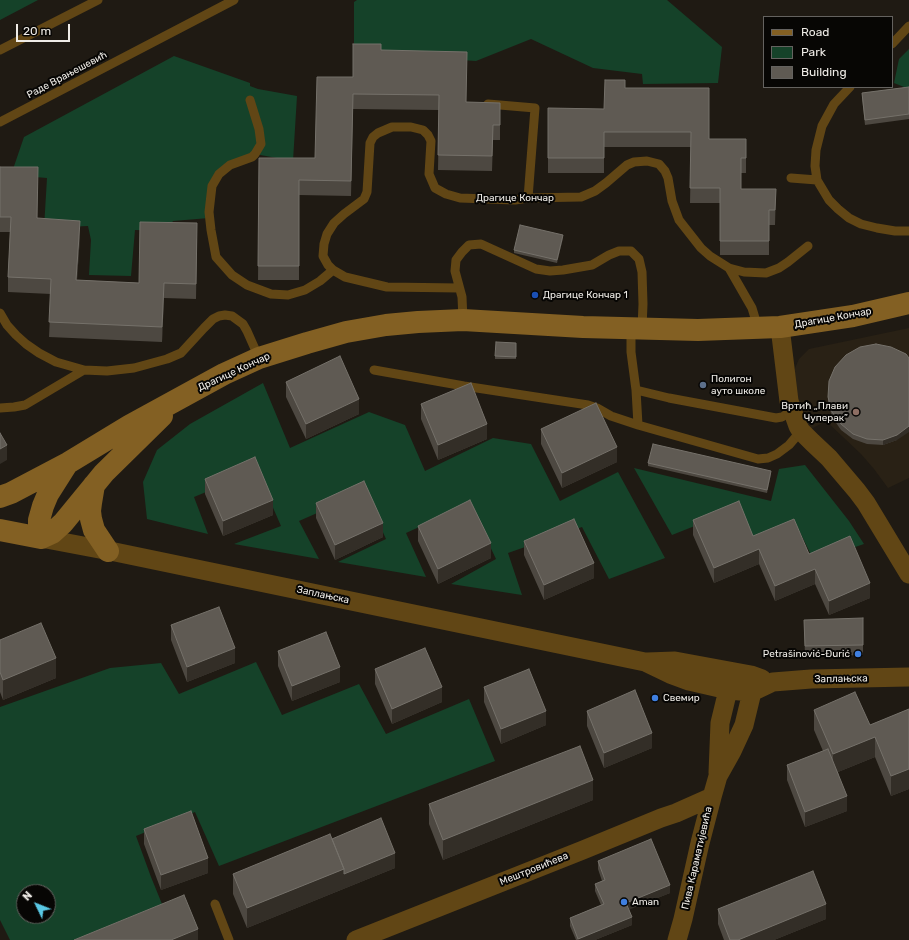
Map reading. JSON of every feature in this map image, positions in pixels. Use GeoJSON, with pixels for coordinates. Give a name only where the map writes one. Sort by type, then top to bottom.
{"type":"FeatureCollection","features":[{"type":"Feature","properties":{"kind":"main road","name":"Драгице Кончар"},"geometry":{"type":"LineString","coordinates":[[0,497],[11,493],[68,463],[129,426],[224,374],[259,358],[346,332],[386,325],[463,320],[583,327],[698,330],[780,327],[853,316],[909,303]]}},
{"type":"Feature","properties":{"kind":"main road","name":"Драгице Кончар"},"geometry":{"type":"LineString","coordinates":[[41,538],[52,533],[63,524],[94,484],[162,416],[172,402]]}},
{"type":"Feature","properties":{"kind":"main road"},"geometry":{"type":"LineString","coordinates":[[41,538],[39,520],[43,506],[48,494],[68,463]]}},
{"type":"Feature","properties":{"kind":"main road"},"geometry":{"type":"LineString","coordinates":[[94,484],[90,503],[91,519],[94,530],[108,551]]}},
{"type":"Feature","properties":{"kind":"main road","name":"Заплањска"},"geometry":{"type":"LineString","coordinates":[[0,530],[41,538]]}},
{"type":"Feature","properties":{"kind":"street"},"geometry":{"type":"LineString","coordinates":[[780,327],[789,401],[801,431],[830,458],[857,490],[904,555],[909,574]]}},
{"type":"Feature","properties":{"kind":"street","name":"Заплањска"},"geometry":{"type":"LineString","coordinates":[[41,538],[645,662],[675,661],[693,663],[746,680],[773,682],[811,679],[909,677]]}},
{"type":"Feature","properties":{"kind":"street","name":"Заплањска"},"geometry":{"type":"LineString","coordinates":[[645,662],[670,674],[728,690]]}},
{"type":"Feature","properties":{"kind":"street","name":"Пива Караматијевића"},"geometry":{"type":"LineString","coordinates":[[718,776],[720,723],[728,690],[746,680]]}},
{"type":"Feature","properties":{"kind":"street","name":"Пива Караматијевића"},"geometry":{"type":"LineString","coordinates":[[678,940],[700,843],[718,776],[744,725],[746,680]]}},
{"type":"Feature","properties":{"kind":"street","name":"Мештровићева"},"geometry":{"type":"LineString","coordinates":[[356,940],[676,813],[712,797]]}},
{"type":"Feature","properties":{"kind":"lane"},"geometry":{"type":"LineString","coordinates":[[0,50],[98,0]]}},
{"type":"Feature","properties":{"kind":"lane","name":"Раде Врањешевић"},"geometry":{"type":"LineString","coordinates":[[0,122],[231,1]]}},
{"type":"Feature","properties":{"kind":"lane"},"geometry":{"type":"LineString","coordinates":[[893,43],[909,26]]}},
{"type":"Feature","properties":{"kind":"lane"},"geometry":{"type":"LineString","coordinates":[[849,88],[834,104],[822,126],[816,150],[815,166],[817,180],[829,200],[849,218],[861,224],[877,228],[895,231],[909,231]]}},
{"type":"Feature","properties":{"kind":"lane"},"geometry":{"type":"LineString","coordinates":[[250,100],[259,129],[261,144],[252,157],[230,165],[219,174],[212,186],[209,218],[210,230],[216,256],[232,275],[247,285],[271,294],[288,295],[305,290],[320,281],[333,270],[345,277],[387,287],[459,288]]}},
{"type":"Feature","properties":{"kind":"lane"},"geometry":{"type":"LineString","coordinates":[[476,103],[534,108],[528,198]]}},
{"type":"Feature","properties":{"kind":"lane","name":"Драгице Кончар"},"geometry":{"type":"LineString","coordinates":[[333,270],[323,256],[327,234],[334,223],[364,199],[367,192],[370,143],[373,137],[378,132],[392,127],[411,127],[423,130],[428,135],[431,142],[429,174],[435,188],[446,194],[460,198],[515,200],[528,198],[581,197],[595,191],[630,163],[647,161],[659,164],[665,171],[668,178],[672,201],[680,220],[701,248],[710,256],[729,268],[752,308],[756,327]]}},
{"type":"Feature","properties":{"kind":"lane"},"geometry":{"type":"LineString","coordinates":[[791,178],[817,180]]}},
{"type":"Feature","properties":{"kind":"lane"},"geometry":{"type":"LineString","coordinates":[[463,320],[462,297],[455,271],[456,260],[469,245],[481,244],[536,269],[550,271],[592,265],[619,251],[631,251],[639,259],[642,272],[643,304],[631,352],[636,390],[638,425]]}},
{"type":"Feature","properties":{"kind":"lane"},"geometry":{"type":"LineString","coordinates":[[729,268],[744,272],[766,273],[779,268],[808,246]]}},
{"type":"Feature","properties":{"kind":"lane"},"geometry":{"type":"LineString","coordinates":[[0,313],[7,325],[16,335],[39,353],[56,362],[84,370],[107,371],[134,368],[167,359],[182,352],[213,319],[225,315],[232,316],[243,324],[259,358]]}},
{"type":"Feature","properties":{"kind":"lane"},"geometry":{"type":"LineString","coordinates":[[0,408],[25,405],[84,370]]}},
{"type":"Feature","properties":{"kind":"lane"},"geometry":{"type":"LineString","coordinates":[[374,370],[464,386],[588,405],[611,416],[638,425],[758,459],[768,458],[777,454],[789,446],[801,431]]}},
{"type":"Feature","properties":{"kind":"lane"},"geometry":{"type":"LineString","coordinates":[[636,390],[669,398],[776,418],[782,417],[792,411]]}},
{"type":"Feature","properties":{"kind":"lane"},"geometry":{"type":"LineString","coordinates":[[215,904],[229,940]]}},
{"type":"Feature","properties":{"kind":"shaded area","name":"Вртић „Плави Чуперак”"},"geometry":{"type":"Polygon","coordinates":[[[909,328],[909,478],[888,488],[861,454],[826,421],[811,429],[799,404],[793,373],[799,359],[809,349],[909,328]]]}},
{"type":"Feature","properties":{"kind":"green space"},"geometry":{"type":"Polygon","coordinates":[[[0,0],[38,0],[0,20],[0,0]]]}},
{"type":"Feature","properties":{"kind":"green space"},"geometry":{"type":"Polygon","coordinates":[[[357,0],[667,0],[722,47],[718,83],[643,84],[642,74],[593,68],[531,39],[476,61],[354,53],[354,2],[357,0]]]}},
{"type":"Feature","properties":{"kind":"green space"},"geometry":{"type":"Polygon","coordinates":[[[909,49],[909,89],[894,83],[899,59],[909,49]]]}},
{"type":"Feature","properties":{"kind":"green space"},"geometry":{"type":"Polygon","coordinates":[[[174,56],[250,83],[250,86],[258,89],[297,96],[293,161],[255,154],[219,174],[209,218],[173,221],[166,231],[135,230],[131,276],[89,275],[91,240],[88,226],[44,228],[47,178],[11,175],[24,137],[174,56]]]}},
{"type":"Feature","properties":{"kind":"green space"},"geometry":{"type":"Polygon","coordinates":[[[263,383],[290,448],[369,412],[405,425],[425,471],[493,438],[531,444],[560,501],[618,472],[665,558],[609,579],[582,527],[508,553],[522,595],[451,584],[496,559],[470,504],[406,533],[426,577],[338,562],[386,539],[365,492],[299,521],[319,559],[234,544],[281,526],[257,471],[194,497],[208,534],[147,519],[143,482],[157,450],[190,424],[263,383]]]}},
{"type":"Feature","properties":{"kind":"green space"},"geometry":{"type":"Polygon","coordinates":[[[805,465],[849,521],[864,544],[814,561],[798,528],[756,544],[740,508],[672,535],[634,468],[771,501],[779,469],[805,465]]]}},
{"type":"Feature","properties":{"kind":"green space"},"geometry":{"type":"Polygon","coordinates":[[[256,662],[282,715],[359,684],[386,734],[469,699],[495,761],[219,866],[195,812],[136,836],[162,904],[74,940],[10,940],[0,920],[0,707],[110,668],[161,663],[179,694],[256,662]]]}},
{"type":"Feature","properties":{"kind":"building"},"geometry":{"type":"Polygon","coordinates":[[[353,44],[381,44],[381,50],[467,52],[466,102],[500,103],[500,125],[493,125],[492,156],[438,155],[439,95],[353,94],[351,181],[299,180],[299,266],[258,266],[259,158],[315,158],[317,77],[353,77],[353,44]]]}},
{"type":"Feature","properties":{"kind":"building"},"geometry":{"type":"Polygon","coordinates":[[[605,80],[625,80],[625,88],[709,88],[709,139],[746,139],[746,158],[741,158],[741,189],[776,189],[775,210],[769,210],[769,241],[720,241],[720,188],[690,188],[691,132],[604,132],[604,158],[548,158],[548,108],[604,109],[605,80]]]}},
{"type":"Feature","properties":{"kind":"building"},"geometry":{"type":"Polygon","coordinates":[[[909,87],[909,114],[865,120],[862,93],[909,87]]]}},
{"type":"Feature","properties":{"kind":"building"},"geometry":{"type":"Polygon","coordinates":[[[0,167],[38,167],[37,218],[80,221],[76,280],[139,283],[140,222],[197,223],[196,284],[164,283],[162,327],[49,322],[51,279],[8,277],[11,217],[0,217],[0,167]]]}},
{"type":"Feature","properties":{"kind":"building"},"geometry":{"type":"Polygon","coordinates":[[[520,225],[563,235],[557,260],[514,250],[520,225]]]}},
{"type":"Feature","properties":{"kind":"building"},"geometry":{"type":"Polygon","coordinates":[[[496,342],[516,343],[516,357],[495,356],[496,342]]]}},
{"type":"Feature","properties":{"kind":"building"},"geometry":{"type":"Polygon","coordinates":[[[876,344],[891,347],[906,354],[909,358],[909,426],[897,435],[883,440],[867,439],[853,434],[841,424],[832,412],[828,397],[829,381],[835,367],[846,355],[860,347],[876,344]]]}},
{"type":"Feature","properties":{"kind":"building"},"geometry":{"type":"Polygon","coordinates":[[[340,356],[359,399],[306,424],[286,382],[340,356]]]}},
{"type":"Feature","properties":{"kind":"building"},"geometry":{"type":"Polygon","coordinates":[[[471,383],[487,424],[438,445],[421,404],[471,383]]]}},
{"type":"Feature","properties":{"kind":"building"},"geometry":{"type":"Polygon","coordinates":[[[596,403],[617,447],[562,473],[541,429],[596,403]]]}},
{"type":"Feature","properties":{"kind":"building"},"geometry":{"type":"Polygon","coordinates":[[[0,433],[7,445],[0,449],[0,433]]]}},
{"type":"Feature","properties":{"kind":"building"},"geometry":{"type":"Polygon","coordinates":[[[653,444],[771,471],[767,490],[648,463],[653,444]]]}},
{"type":"Feature","properties":{"kind":"building"},"geometry":{"type":"Polygon","coordinates":[[[255,457],[273,500],[223,521],[205,479],[255,457]]]}},
{"type":"Feature","properties":{"kind":"building"},"geometry":{"type":"Polygon","coordinates":[[[364,481],[383,523],[335,545],[316,503],[364,481]]]}},
{"type":"Feature","properties":{"kind":"building"},"geometry":{"type":"Polygon","coordinates":[[[470,500],[491,543],[438,569],[418,526],[470,500]]]}},
{"type":"Feature","properties":{"kind":"building"},"geometry":{"type":"Polygon","coordinates":[[[739,501],[753,536],[794,519],[809,554],[850,536],[870,583],[829,601],[815,569],[775,586],[759,549],[714,568],[693,520],[739,501]]]}},
{"type":"Feature","properties":{"kind":"building"},"geometry":{"type":"Polygon","coordinates":[[[574,519],[594,563],[544,585],[524,541],[574,519]]]}},
{"type":"Feature","properties":{"kind":"building"},"geometry":{"type":"Polygon","coordinates":[[[219,607],[235,648],[187,667],[171,625],[219,607]]]}},
{"type":"Feature","properties":{"kind":"building"},"geometry":{"type":"Polygon","coordinates":[[[863,618],[863,645],[805,646],[804,620],[863,618]]]}},
{"type":"Feature","properties":{"kind":"building"},"geometry":{"type":"Polygon","coordinates":[[[41,623],[56,658],[3,680],[0,672],[0,640],[41,623]]]}},
{"type":"Feature","properties":{"kind":"building"},"geometry":{"type":"Polygon","coordinates":[[[326,632],[340,667],[292,686],[278,651],[326,632]]]}},
{"type":"Feature","properties":{"kind":"building"},"geometry":{"type":"Polygon","coordinates":[[[425,648],[442,687],[392,709],[375,669],[425,648]]]}},
{"type":"Feature","properties":{"kind":"building"},"geometry":{"type":"Polygon","coordinates":[[[529,669],[546,711],[501,729],[484,687],[529,669]]]}},
{"type":"Feature","properties":{"kind":"building"},"geometry":{"type":"Polygon","coordinates":[[[635,690],[652,733],[604,753],[587,711],[635,690]]]}},
{"type":"Feature","properties":{"kind":"building"},"geometry":{"type":"Polygon","coordinates":[[[855,692],[870,725],[909,709],[909,769],[891,776],[875,737],[833,754],[814,710],[855,692]]]}},
{"type":"Feature","properties":{"kind":"building"},"geometry":{"type":"Polygon","coordinates":[[[580,746],[593,780],[443,840],[429,804],[580,746]]]}},
{"type":"Feature","properties":{"kind":"building"},"geometry":{"type":"Polygon","coordinates":[[[828,749],[847,796],[805,812],[787,765],[828,749]]]}},
{"type":"Feature","properties":{"kind":"building"},"geometry":{"type":"Polygon","coordinates":[[[191,811],[208,858],[161,875],[144,829],[191,811]]]}},
{"type":"Feature","properties":{"kind":"building"},"geometry":{"type":"Polygon","coordinates":[[[381,818],[395,853],[344,874],[344,869],[332,839],[381,818]]]}},
{"type":"Feature","properties":{"kind":"building"},"geometry":{"type":"Polygon","coordinates":[[[330,834],[344,869],[247,908],[233,874],[330,834]]]}},
{"type":"Feature","properties":{"kind":"building","name":"Aman"},"geometry":{"type":"Polygon","coordinates":[[[651,839],[670,885],[626,903],[632,917],[578,939],[570,918],[604,904],[595,884],[605,880],[598,861],[651,839]]]}},
{"type":"Feature","properties":{"kind":"building"},"geometry":{"type":"Polygon","coordinates":[[[813,871],[826,904],[738,940],[730,940],[718,909],[813,871]]]}},
{"type":"Feature","properties":{"kind":"building"},"geometry":{"type":"Polygon","coordinates":[[[184,895],[198,929],[171,940],[74,940],[184,895]]]}},
{"type":"Feature","properties":{"kind":"place","name":"Драгице Кончар 1"},"geometry":{"type":"Point","coordinates":[535,295]}},
{"type":"Feature","properties":{"kind":"place","name":"Полигон ауто школе"},"geometry":{"type":"Point","coordinates":[703,385]}},
{"type":"Feature","properties":{"kind":"place","name":"Вртић „Плави Чуперак”"},"geometry":{"type":"Point","coordinates":[856,412]}},
{"type":"Feature","properties":{"kind":"place","name":"Petrašinović-Đurić"},"geometry":{"type":"Point","coordinates":[858,654]}},
{"type":"Feature","properties":{"kind":"place","name":"Свемир"},"geometry":{"type":"Point","coordinates":[655,698]}},
{"type":"Feature","properties":{"kind":"place","name":"Aman"},"geometry":{"type":"Point","coordinates":[624,902]}}]}
